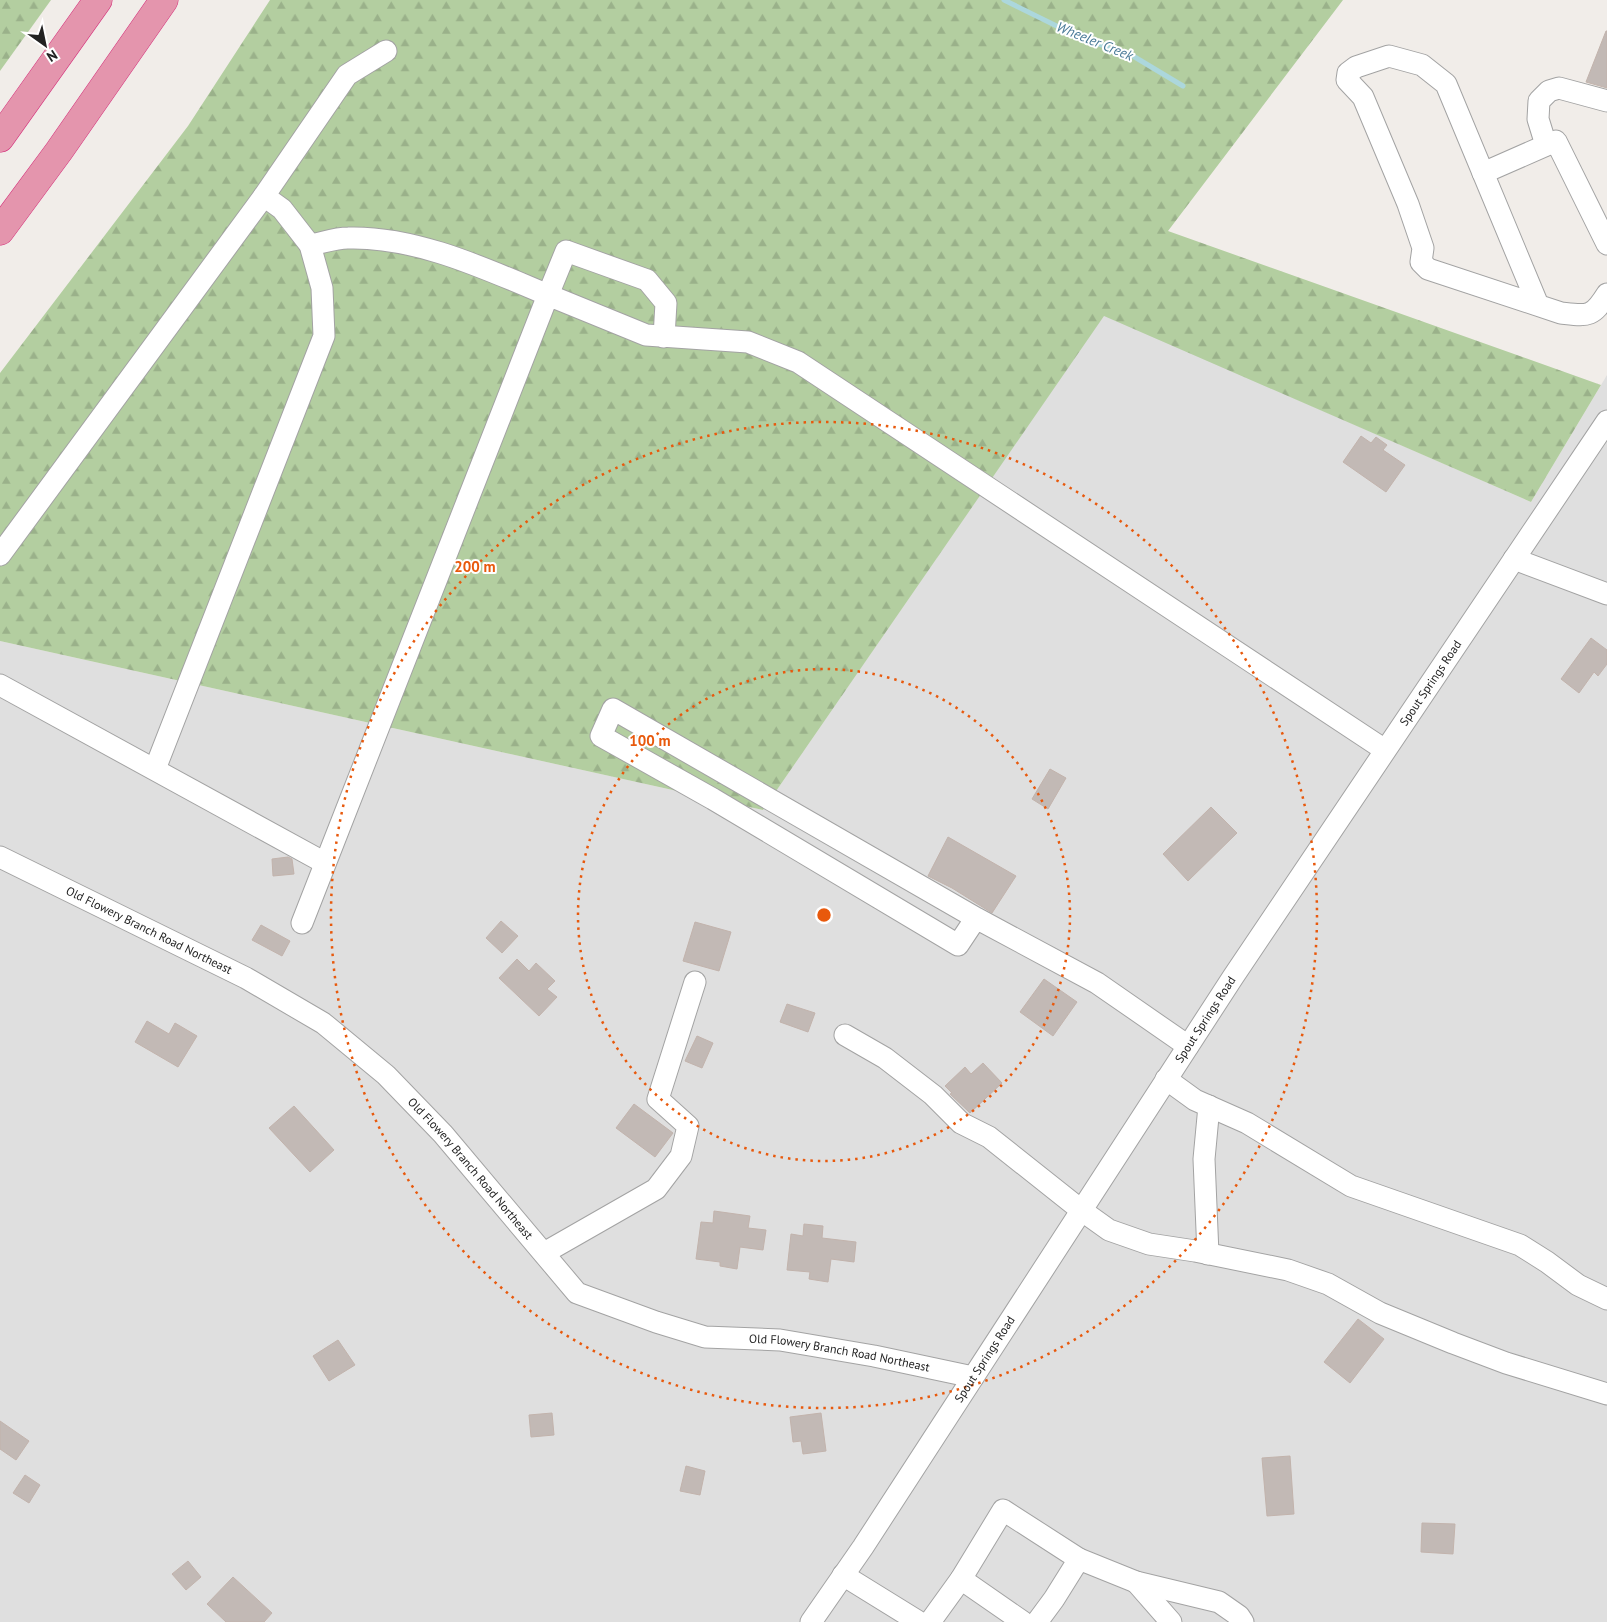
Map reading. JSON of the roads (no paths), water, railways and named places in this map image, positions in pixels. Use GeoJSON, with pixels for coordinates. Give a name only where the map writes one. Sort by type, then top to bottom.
{"type":"FeatureCollection","features":[{"type":"Feature","properties":{"kind":"highway"},"geometry":{"type":"LineString","coordinates":[[0,138],[98,0]]}},
{"type":"Feature","properties":{"kind":"highway"},"geometry":{"type":"LineString","coordinates":[[0,231],[59,151],[164,0]]}},
{"type":"Feature","properties":{"kind":"street"},"geometry":{"type":"LineString","coordinates":[[0,555],[264,196],[346,75],[386,51]]}},
{"type":"Feature","properties":{"kind":"street"},"geometry":{"type":"LineString","coordinates":[[1538,305],[1446,84],[1422,65],[1389,56],[1356,67],[1348,72],[1347,80],[1363,97],[1408,204],[1423,248],[1421,262],[1428,269],[1561,313],[1584,316],[1598,309],[1607,294]]}},
{"type":"Feature","properties":{"kind":"street"},"geometry":{"type":"LineString","coordinates":[[1546,145],[1538,119],[1539,101],[1549,91],[1559,88],[1607,101]]}},
{"type":"Feature","properties":{"kind":"street"},"geometry":{"type":"LineString","coordinates":[[1483,173],[1556,141],[1607,244]]}},
{"type":"Feature","properties":{"kind":"street"},"geometry":{"type":"LineString","coordinates":[[155,770],[324,336],[322,288],[310,245],[282,209],[264,196]]}},
{"type":"Feature","properties":{"kind":"street"},"geometry":{"type":"LineString","coordinates":[[310,245],[346,238],[390,240],[468,262],[646,335],[748,342],[798,362],[1385,750]]}},
{"type":"Feature","properties":{"kind":"street"},"geometry":{"type":"LineString","coordinates":[[302,923],[566,251],[647,280],[666,303],[664,337]]}},
{"type":"Feature","properties":{"kind":"street","name":"Spout Springs Road"},"geometry":{"type":"LineString","coordinates":[[811,1622],[973,1377],[1166,1079],[1607,421]]}},
{"type":"Feature","properties":{"kind":"street"},"geometry":{"type":"LineString","coordinates":[[1514,559],[1607,594]]}},
{"type":"Feature","properties":{"kind":"street"},"geometry":{"type":"LineString","coordinates":[[0,685],[326,863]]}},
{"type":"Feature","properties":{"kind":"street"},"geometry":{"type":"LineString","coordinates":[[976,918],[958,945],[713,799],[601,736],[613,709],[976,918],[1097,983],[1188,1046]]}},
{"type":"Feature","properties":{"kind":"street","name":"Old Flowery Branch Road Northeast"},"geometry":{"type":"LineString","coordinates":[[0,857],[246,978],[323,1023],[386,1076],[443,1134],[577,1293],[656,1322],[705,1337],[780,1340],[874,1356],[973,1377]]}},
{"type":"Feature","properties":{"kind":"street"},"geometry":{"type":"LineString","coordinates":[[544,1253],[656,1189],[680,1156],[688,1126],[658,1099],[695,982]]}},
{"type":"Feature","properties":{"kind":"street"},"geometry":{"type":"LineString","coordinates":[[845,1034],[885,1058],[933,1095],[961,1123],[990,1137],[1109,1230],[1149,1244],[1288,1270],[1328,1284],[1380,1313],[1453,1343],[1506,1363],[1607,1394]]}},
{"type":"Feature","properties":{"kind":"street"},"geometry":{"type":"LineString","coordinates":[[1166,1079],[1195,1100],[1247,1123],[1351,1186],[1520,1245],[1578,1285],[1607,1299]]}},
{"type":"Feature","properties":{"kind":"street"},"geometry":{"type":"LineString","coordinates":[[1208,1254],[1204,1159],[1209,1106]]}},
{"type":"Feature","properties":{"kind":"street"},"geometry":{"type":"LineString","coordinates":[[930,1622],[962,1580],[1003,1510],[1079,1560],[1136,1582],[1219,1602],[1239,1616],[1243,1622]]}},
{"type":"Feature","properties":{"kind":"street"},"geometry":{"type":"LineString","coordinates":[[1037,1622],[1079,1560]]}},
{"type":"Feature","properties":{"kind":"street"},"geometry":{"type":"LineString","coordinates":[[843,1575],[919,1622]]}},
{"type":"Feature","properties":{"kind":"street"},"geometry":{"type":"LineString","coordinates":[[962,1580],[1022,1622]]}},
{"type":"Feature","properties":{"kind":"street"},"geometry":{"type":"LineString","coordinates":[[1136,1582],[1171,1622]]}},
{"type":"Feature","properties":{"kind":"waterway","name":"Wheeler Creek"},"geometry":{"type":"LineString","coordinates":[[1004,0],[1081,38],[1133,56],[1183,86]]}}]}
